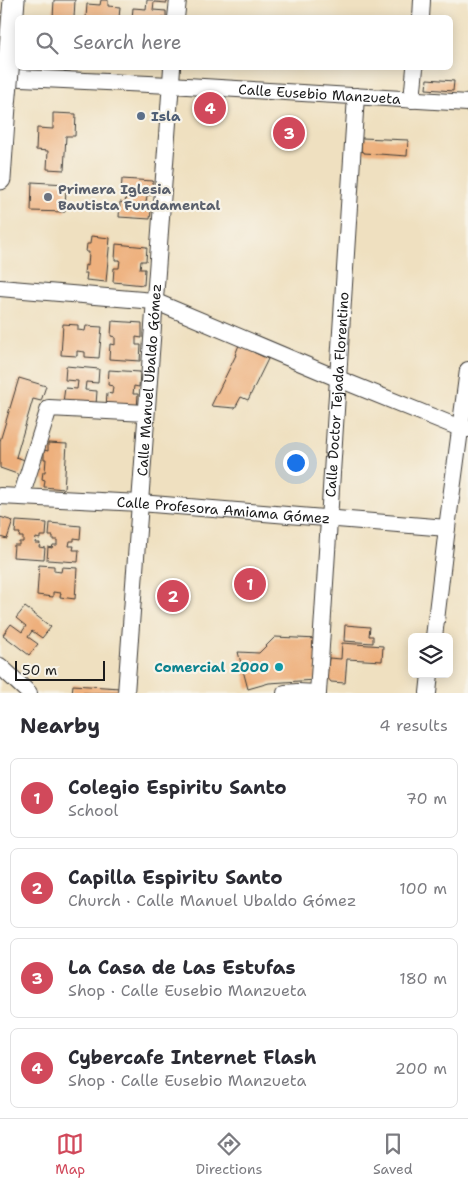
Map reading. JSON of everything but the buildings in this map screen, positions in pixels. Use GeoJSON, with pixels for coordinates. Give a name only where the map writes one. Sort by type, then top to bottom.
{"type":"FeatureCollection","features":[{"type":"Feature","properties":{"kind":"main road"},"geometry":{"type":"LineString","coordinates":[[0,179],[14,0]]}},
{"type":"Feature","properties":{"kind":"street"},"geometry":{"type":"LineString","coordinates":[[176,15],[178,0]]}},
{"type":"Feature","properties":{"kind":"street"},"geometry":{"type":"LineString","coordinates":[[421,15],[422,0]]}},
{"type":"Feature","properties":{"kind":"street","name":"Calle Manuel Ubaldo Gómez"},"geometry":{"type":"LineString","coordinates":[[126,693],[172,70]]}},
{"type":"Feature","properties":{"kind":"street"},"geometry":{"type":"LineString","coordinates":[[412,100],[415,70]]}},
{"type":"Feature","properties":{"kind":"street","name":"Calle Eusebio Manzueta"},"geometry":{"type":"LineString","coordinates":[[0,77],[468,103]]}},
{"type":"Feature","properties":{"kind":"street","name":"Calle Doctor Tejada Florentino"},"geometry":{"type":"LineString","coordinates":[[318,693],[356,96]]}},
{"type":"Feature","properties":{"kind":"street"},"geometry":{"type":"LineString","coordinates":[[0,288],[154,301],[464,429]]}},
{"type":"Feature","properties":{"kind":"street"},"geometry":{"type":"LineString","coordinates":[[434,633],[447,528],[464,429],[468,370]]}},
{"type":"Feature","properties":{"kind":"street"},"geometry":{"type":"LineString","coordinates":[[21,497],[49,408],[146,413]]}},
{"type":"Feature","properties":{"kind":"street","name":"Calle Profesora Amiama Gómez"},"geometry":{"type":"LineString","coordinates":[[0,496],[140,503],[447,528]]}},
{"type":"Feature","properties":{"kind":"street"},"geometry":{"type":"LineString","coordinates":[[0,666],[29,693]]}},
{"type":"Feature","properties":{"kind":"street"},"geometry":{"type":"LineString","coordinates":[[428,693],[430,678]]}},
{"type":"Feature","properties":{"kind":"street"},"geometry":{"type":"LineString","coordinates":[[285,693],[318,693]]}},
{"type":"Feature","properties":{"kind":"place","name":"Cybercafe Internet Flash"},"geometry":{"type":"Point","coordinates":[210,108]}},
{"type":"Feature","properties":{"kind":"place","name":"Isla"},"geometry":{"type":"Point","coordinates":[141,116]}},
{"type":"Feature","properties":{"kind":"place","name":"La Casa de Las Estufas"},"geometry":{"type":"Point","coordinates":[289,133]}},
{"type":"Feature","properties":{"kind":"place","name":"Primera Iglesia Bautista Fundamental"},"geometry":{"type":"Point","coordinates":[48,197]}},
{"type":"Feature","properties":{"kind":"place","name":"Colegio Espiritu Santo"},"geometry":{"type":"Point","coordinates":[250,584]}},
{"type":"Feature","properties":{"kind":"place","name":"Capilla Espiritu Santo"},"geometry":{"type":"Point","coordinates":[173,596]}},
{"type":"Feature","properties":{"kind":"place","name":"Comercial 2000"},"geometry":{"type":"Point","coordinates":[279,667]}}]}
